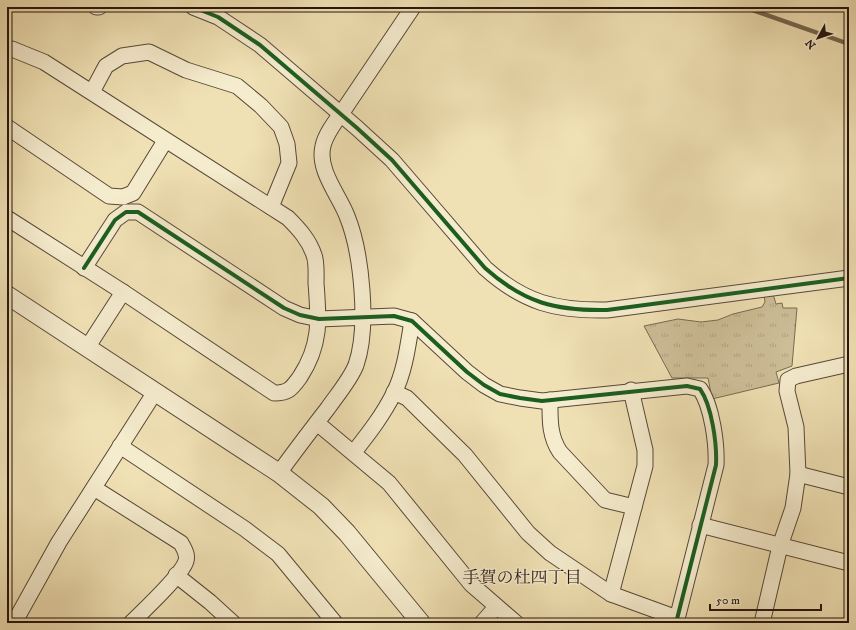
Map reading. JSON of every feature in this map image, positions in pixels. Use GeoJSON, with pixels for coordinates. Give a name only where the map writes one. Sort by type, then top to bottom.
{"type":"FeatureCollection","features":[{"type":"Feature","properties":{"kind":"street"},"geometry":{"type":"LineString","coordinates":[[193,7],[218,17],[260,45],[341,114],[392,160],[494,276],[526,298],[569,310],[607,310],[849,278]]}},
{"type":"Feature","properties":{"kind":"street"},"geometry":{"type":"LineString","coordinates":[[278,473],[342,389],[356,366],[361,344],[362,318],[359,258],[353,230],[344,208],[328,178],[322,158],[323,146],[341,114],[413,7]]}},
{"type":"Feature","properties":{"kind":"street"},"geometry":{"type":"LineString","coordinates":[[7,50],[12,49],[44,62],[288,218],[304,235],[315,257],[319,319],[316,342],[309,363],[291,390],[284,393],[274,393],[123,292],[7,218]]}},
{"type":"Feature","properties":{"kind":"street"},"geometry":{"type":"LineString","coordinates":[[92,92],[106,66],[122,56],[150,52],[186,70],[237,86],[261,106],[281,127],[287,144],[289,163],[270,207]]}},
{"type":"Feature","properties":{"kind":"street"},"geometry":{"type":"LineString","coordinates":[[7,127],[109,196],[123,197],[133,193],[165,140]]}},
{"type":"Feature","properties":{"kind":"street"},"geometry":{"type":"LineString","coordinates":[[84,268],[115,220],[126,212],[138,212],[284,308],[300,315],[319,319],[394,316],[412,321],[467,372],[500,394],[520,398],[550,400],[631,390],[687,386],[700,389],[705,397],[717,449],[716,465],[676,621],[611,594],[550,553],[528,533],[465,455],[407,398],[394,392]]}},
{"type":"Feature","properties":{"kind":"street"},"geometry":{"type":"LineString","coordinates":[[87,348],[123,292]]}},
{"type":"Feature","properties":{"kind":"street"},"geometry":{"type":"LineString","coordinates":[[7,296],[278,473],[321,506],[348,533],[421,623]]}},
{"type":"Feature","properties":{"kind":"street"},"geometry":{"type":"LineString","coordinates":[[354,452],[377,422],[394,392],[405,360],[412,321]]}},
{"type":"Feature","properties":{"kind":"street"},"geometry":{"type":"LineString","coordinates":[[762,623],[780,546],[793,508],[798,474],[796,427],[787,391],[788,380],[796,376],[849,364]]}},
{"type":"Feature","properties":{"kind":"street"},"geometry":{"type":"LineString","coordinates":[[611,594],[645,466],[645,450],[631,390]]}},
{"type":"Feature","properties":{"kind":"street"},"geometry":{"type":"LineString","coordinates":[[14,623],[59,542],[155,392]]}},
{"type":"Feature","properties":{"kind":"street"},"geometry":{"type":"LineString","coordinates":[[550,400],[550,425],[556,446],[560,452],[605,500],[634,507]]}},
{"type":"Feature","properties":{"kind":"street"},"geometry":{"type":"LineString","coordinates":[[317,423],[354,452],[389,483],[471,584],[516,623]]}},
{"type":"Feature","properties":{"kind":"street"},"geometry":{"type":"LineString","coordinates":[[120,446],[245,529],[278,554],[335,623]]}},
{"type":"Feature","properties":{"kind":"street"},"geometry":{"type":"LineString","coordinates":[[798,474],[849,487]]}},
{"type":"Feature","properties":{"kind":"street"},"geometry":{"type":"LineString","coordinates":[[94,488],[181,543],[186,553],[186,562],[176,575],[131,623]]}},
{"type":"Feature","properties":{"kind":"street"},"geometry":{"type":"LineString","coordinates":[[700,525],[849,564]]}},
{"type":"Feature","properties":{"kind":"street"},"geometry":{"type":"LineString","coordinates":[[176,575],[210,602],[233,623]]}},
{"type":"Feature","properties":{"kind":"street"},"geometry":{"type":"LineString","coordinates":[[482,623],[496,607]]}},
{"type":"Feature","properties":{"kind":"green space"},"geometry":{"type":"Polygon","coordinates":[[[773,294],[776,304],[782,303],[783,308],[797,308],[792,366],[776,372],[779,383],[712,399],[708,378],[672,378],[644,326],[678,319],[701,322],[718,320],[733,314],[762,307],[765,302],[764,295],[773,294]]]}},
{"type":"Feature","properties":{"kind":"waterway"},"geometry":{"type":"LineString","coordinates":[[744,7],[849,44]]}},
{"type":"Feature","properties":{"kind":"cycle path"},"geometry":{"type":"LineString","coordinates":[[193,7],[218,17],[260,45],[357,128],[392,160],[485,268],[499,280],[527,297],[556,306],[572,309],[607,310],[849,278]]}},
{"type":"Feature","properties":{"kind":"cycle path"},"geometry":{"type":"LineString","coordinates":[[84,268],[115,220],[126,212],[138,212],[284,308],[300,315],[319,319],[394,316],[412,321],[467,372],[484,385],[500,394],[542,401],[687,386],[700,389],[711,415],[716,447],[716,465],[676,623]]}},
{"type":"Feature","properties":{"kind":"district","name":"手賀の杜四丁目"},"geometry":{"type":"Point","coordinates":[522,577]}}]}
